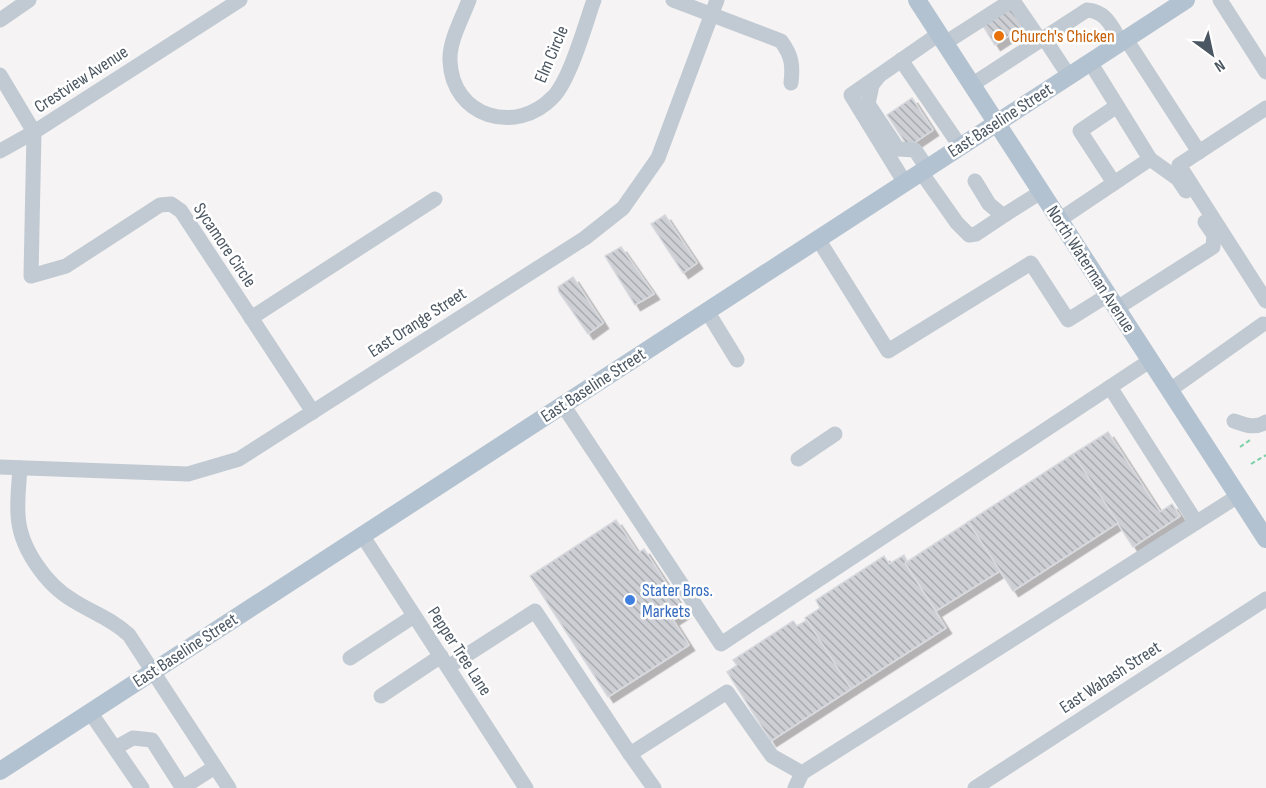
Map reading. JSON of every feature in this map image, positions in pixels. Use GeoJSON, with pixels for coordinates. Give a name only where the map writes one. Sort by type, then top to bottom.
{"type":"FeatureCollection","features":[{"type":"Feature","properties":{"kind":"main road","name":"North Waterman Avenue"},"geometry":{"type":"LineString","coordinates":[[917,0],[1238,496],[1260,516],[1266,539]]}},
{"type":"Feature","properties":{"kind":"main road","name":"East Baseline Street"},"geometry":{"type":"LineString","coordinates":[[1,769],[1186,0]]}},
{"type":"Feature","properties":{"kind":"street"},"geometry":{"type":"LineString","coordinates":[[2,13],[29,0]]}},
{"type":"Feature","properties":{"kind":"street","name":"Crestview Avenue"},"geometry":{"type":"LineString","coordinates":[[31,276],[34,132],[240,0]]}},
{"type":"Feature","properties":{"kind":"street","name":"Elm Circle"},"geometry":{"type":"LineString","coordinates":[[469,0],[452,45],[451,73],[460,94],[467,103],[490,117],[503,119],[516,118],[538,110],[560,90],[594,0]]}},
{"type":"Feature","properties":{"kind":"street"},"geometry":{"type":"LineString","coordinates":[[674,0],[715,7],[781,41],[791,54],[793,66],[791,83]]}},
{"type":"Feature","properties":{"kind":"street"},"geometry":{"type":"LineString","coordinates":[[1220,0],[1266,72]]}},
{"type":"Feature","properties":{"kind":"street"},"geometry":{"type":"LineString","coordinates":[[905,183],[851,95],[901,60],[1009,2],[1016,5],[1069,76]]}},
{"type":"Feature","properties":{"kind":"street","name":"East Orange Street"},"geometry":{"type":"LineString","coordinates":[[0,467],[188,474],[239,459],[585,238],[623,208],[658,158],[715,7]]}},
{"type":"Feature","properties":{"kind":"street"},"geometry":{"type":"LineString","coordinates":[[973,84],[1087,10],[1097,11],[1106,17],[1124,40],[1199,152]]}},
{"type":"Feature","properties":{"kind":"street"},"geometry":{"type":"LineString","coordinates":[[901,60],[960,147]]}},
{"type":"Feature","properties":{"kind":"street"},"geometry":{"type":"LineString","coordinates":[[818,239],[888,351],[1031,263],[1068,320],[1113,301],[1213,247],[1214,235],[1178,179],[1150,159],[1090,62]]}},
{"type":"Feature","properties":{"kind":"street"},"geometry":{"type":"LineString","coordinates":[[883,72],[872,84],[868,104],[898,148],[915,150],[924,170],[957,223],[969,235],[976,234],[1041,192]]}},
{"type":"Feature","properties":{"kind":"street"},"geometry":{"type":"LineString","coordinates":[[0,75],[34,132],[0,151]]}},
{"type":"Feature","properties":{"kind":"street"},"geometry":{"type":"LineString","coordinates":[[1114,183],[1080,130],[1117,106]]}},
{"type":"Feature","properties":{"kind":"street"},"geometry":{"type":"LineString","coordinates":[[1266,108],[1179,165],[1266,301]]}},
{"type":"Feature","properties":{"kind":"street"},"geometry":{"type":"LineString","coordinates":[[1059,220],[1150,159]]}},
{"type":"Feature","properties":{"kind":"street"},"geometry":{"type":"LineString","coordinates":[[975,181],[996,212],[1006,214]]}},
{"type":"Feature","properties":{"kind":"street"},"geometry":{"type":"LineString","coordinates":[[251,318],[435,199]]}},
{"type":"Feature","properties":{"kind":"street","name":"Sycamore Circle"},"geometry":{"type":"LineString","coordinates":[[31,276],[66,266],[160,205],[171,204],[181,211],[313,412]]}},
{"type":"Feature","properties":{"kind":"street"},"geometry":{"type":"LineString","coordinates":[[707,311],[737,360]]}},
{"type":"Feature","properties":{"kind":"street"},"geometry":{"type":"LineString","coordinates":[[1170,390],[1263,324]]}},
{"type":"Feature","properties":{"kind":"street"},"geometry":{"type":"LineString","coordinates":[[563,405],[721,644],[1151,360]]}},
{"type":"Feature","properties":{"kind":"street"},"geometry":{"type":"LineString","coordinates":[[1110,387],[1196,522]]}},
{"type":"Feature","properties":{"kind":"street"},"geometry":{"type":"LineString","coordinates":[[1234,421],[1249,426],[1260,426],[1266,422]]}},
{"type":"Feature","properties":{"kind":"street"},"geometry":{"type":"LineString","coordinates":[[798,459],[835,434]]}},
{"type":"Feature","properties":{"kind":"street"},"geometry":{"type":"LineString","coordinates":[[20,468],[18,516],[29,550],[47,580],[73,601],[114,621],[129,635],[229,788]]}},
{"type":"Feature","properties":{"kind":"street"},"geometry":{"type":"LineString","coordinates":[[795,788],[802,773],[1238,496]]}},
{"type":"Feature","properties":{"kind":"street","name":"Pepper Tree Lane"},"geometry":{"type":"LineString","coordinates":[[362,535],[526,788]]}},
{"type":"Feature","properties":{"kind":"street","name":"East Wabash Street"},"geometry":{"type":"LineString","coordinates":[[975,788],[996,782],[1266,599]]}},
{"type":"Feature","properties":{"kind":"street"},"geometry":{"type":"LineString","coordinates":[[381,696],[535,611],[654,788]]}},
{"type":"Feature","properties":{"kind":"street"},"geometry":{"type":"LineString","coordinates":[[351,658],[414,616]]}},
{"type":"Feature","properties":{"kind":"street"},"geometry":{"type":"LineString","coordinates":[[630,754],[727,692],[771,756],[802,773]]}},
{"type":"Feature","properties":{"kind":"street"},"geometry":{"type":"LineString","coordinates":[[90,712],[142,788]]}},
{"type":"Feature","properties":{"kind":"street"},"geometry":{"type":"LineString","coordinates":[[115,748],[133,738],[152,740],[182,788],[215,768]]}},
{"type":"Feature","properties":{"kind":"path"},"geometry":{"type":"LineString","coordinates":[[1251,464],[1266,455]]}},
{"type":"Feature","properties":{"kind":"building","name":"Church's Chicken"},"geometry":{"type":"Polygon","coordinates":[[[1011,8],[1024,26],[995,45],[983,26],[1011,8]]]}},
{"type":"Feature","properties":{"kind":"building"},"geometry":{"type":"Polygon","coordinates":[[[912,98],[933,130],[908,147],[887,115],[912,98]]]}},
{"type":"Feature","properties":{"kind":"building"},"geometry":{"type":"Polygon","coordinates":[[[665,215],[697,263],[683,273],[651,224],[665,215]]]}},
{"type":"Feature","properties":{"kind":"building"},"geometry":{"type":"Polygon","coordinates":[[[621,247],[654,294],[635,305],[605,256],[621,247]]]}},
{"type":"Feature","properties":{"kind":"building"},"geometry":{"type":"Polygon","coordinates":[[[573,277],[603,323],[588,334],[559,292],[558,287],[573,277]]]}},
{"type":"Feature","properties":{"kind":"building"},"geometry":{"type":"Polygon","coordinates":[[[1108,432],[1160,512],[1172,504],[1180,516],[1133,547],[1073,454],[1108,432]]]}},
{"type":"Feature","properties":{"kind":"building"},"geometry":{"type":"Polygon","coordinates":[[[1073,454],[1118,523],[1013,591],[968,522],[1073,454]]]}},
{"type":"Feature","properties":{"kind":"building"},"geometry":{"type":"Polygon","coordinates":[[[616,520],[638,553],[644,549],[685,612],[673,620],[689,645],[608,697],[530,576],[616,520]]]}},
{"type":"Feature","properties":{"kind":"building"},"geometry":{"type":"Polygon","coordinates":[[[968,522],[1000,571],[936,611],[905,563],[968,522]]]}},
{"type":"Feature","properties":{"kind":"building"},"geometry":{"type":"Polygon","coordinates":[[[904,555],[907,561],[905,563],[946,628],[851,689],[805,618],[820,608],[816,600],[884,556],[889,564],[904,555]]]}},
{"type":"Feature","properties":{"kind":"building"},"geometry":{"type":"Polygon","coordinates":[[[807,620],[851,689],[771,741],[727,672],[737,665],[733,660],[793,621],[797,626],[807,620]]]}},
{"type":"Feature","properties":{"kind":"place","name":"Church's Chicken"},"geometry":{"type":"Point","coordinates":[999,36]}},
{"type":"Feature","properties":{"kind":"place","name":"Stater Bros. Markets"},"geometry":{"type":"Point","coordinates":[630,600]}}]}
